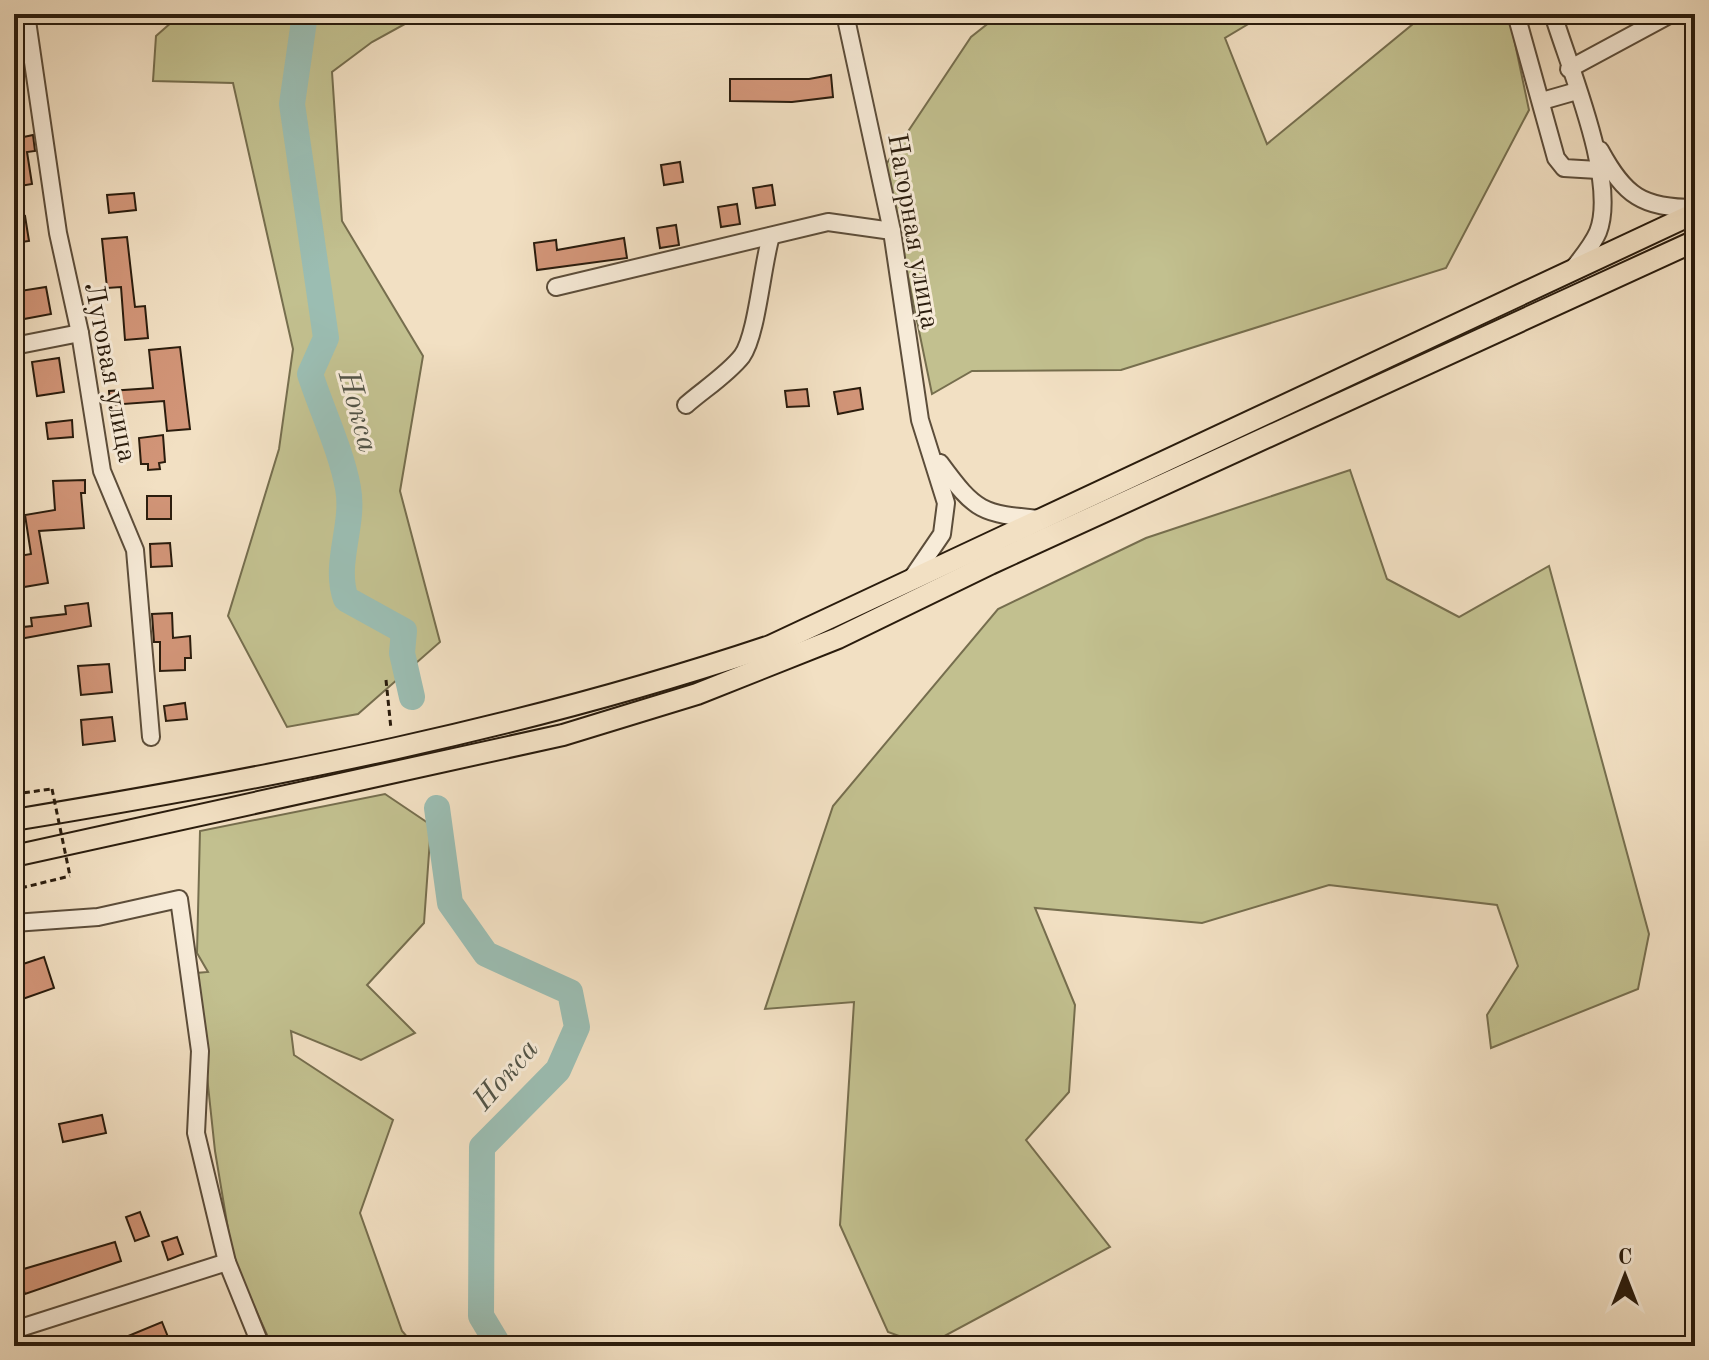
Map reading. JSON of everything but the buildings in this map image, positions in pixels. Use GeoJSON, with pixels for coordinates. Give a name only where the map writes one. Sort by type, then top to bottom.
{"type":"FeatureCollection","features":[{"type":"Feature","properties":{"kind":"main road"},"geometry":{"type":"LineString","coordinates":[[14,820],[176,793],[529,719],[676,678],[770,646],[1695,211]]}},
{"type":"Feature","properties":{"kind":"main road"},"geometry":{"type":"LineString","coordinates":[[14,856],[563,735],[697,694],[838,638],[990,564],[1695,241]]}},
{"type":"Feature","properties":{"kind":"street","name":"Луговая улица"},"geometry":{"type":"LineString","coordinates":[[26,14],[58,233],[80,333],[102,471],[135,550],[151,737]]}},
{"type":"Feature","properties":{"kind":"street","name":"Нагорная улица"},"geometry":{"type":"LineString","coordinates":[[845,14],[892,231],[920,420],[934,455]]}},
{"type":"Feature","properties":{"kind":"street"},"geometry":{"type":"LineString","coordinates":[[1516,14],[1556,158],[1564,168],[1576,172],[1598,170]]}},
{"type":"Feature","properties":{"kind":"street"},"geometry":{"type":"LineString","coordinates":[[1553,14],[1591,135],[1602,210],[1598,231],[1572,270]]}},
{"type":"Feature","properties":{"kind":"street"},"geometry":{"type":"LineString","coordinates":[[1569,69],[1671,14]]}},
{"type":"Feature","properties":{"kind":"street"},"geometry":{"type":"LineString","coordinates":[[1542,101],[1577,91]]}},
{"type":"Feature","properties":{"kind":"street"},"geometry":{"type":"LineString","coordinates":[[1591,135],[1613,173],[1632,195],[1649,205],[1695,211]]}},
{"type":"Feature","properties":{"kind":"street"},"geometry":{"type":"LineString","coordinates":[[556,287],[828,222],[892,231]]}},
{"type":"Feature","properties":{"kind":"street"},"geometry":{"type":"LineString","coordinates":[[686,405],[742,356],[752,333],[762,266],[771,236]]}},
{"type":"Feature","properties":{"kind":"street"},"geometry":{"type":"LineString","coordinates":[[14,346],[80,333]]}},
{"type":"Feature","properties":{"kind":"street"},"geometry":{"type":"LineString","coordinates":[[934,455],[966,498],[979,509],[999,515],[1044,519]]}},
{"type":"Feature","properties":{"kind":"street"},"geometry":{"type":"LineString","coordinates":[[912,578],[932,550],[946,519],[934,455]]}},
{"type":"Feature","properties":{"kind":"street"},"geometry":{"type":"LineString","coordinates":[[14,923],[98,917],[179,899],[200,1051],[196,1133],[227,1262],[261,1346]]}},
{"type":"Feature","properties":{"kind":"street"},"geometry":{"type":"LineString","coordinates":[[14,1330],[227,1262]]}},
{"type":"Feature","properties":{"kind":"path"},"geometry":{"type":"LineString","coordinates":[[386,680],[391,729]]}},
{"type":"Feature","properties":{"kind":"path"},"geometry":{"type":"LineString","coordinates":[[14,794],[52,789],[70,876],[17,889],[14,884]]}},
{"type":"Feature","properties":{"kind":"shaded area"},"geometry":{"type":"Polygon","coordinates":[[[181,14],[423,14],[372,42],[332,72],[342,221],[423,356],[400,491],[440,642],[358,714],[287,727],[228,616],[279,449],[293,349],[233,83],[153,81],[156,36],[181,14]]]}},
{"type":"Feature","properties":{"kind":"shaded area"},"geometry":{"type":"Polygon","coordinates":[[[1000,14],[1265,14],[1225,38],[1267,144],[1413,24],[1456,14],[1509,15],[1529,110],[1446,268],[1121,370],[972,371],[932,394],[885,166],[971,37],[1000,14]]]}},
{"type":"Feature","properties":{"kind":"shaded area"},"geometry":{"type":"Polygon","coordinates":[[[1350,470],[1387,579],[1459,617],[1549,566],[1649,934],[1638,989],[1491,1048],[1487,1015],[1518,966],[1497,905],[1329,885],[1202,923],[1035,908],[1075,1005],[1069,1092],[1026,1140],[1110,1247],[926,1346],[888,1332],[840,1225],[854,1002],[765,1009],[833,806],[998,609],[1146,538],[1350,470]]]}},
{"type":"Feature","properties":{"kind":"shaded area"},"geometry":{"type":"Polygon","coordinates":[[[385,794],[431,825],[424,923],[367,985],[415,1033],[361,1060],[291,1031],[294,1055],[393,1120],[360,1213],[402,1331],[415,1346],[272,1346],[233,1259],[215,1151],[196,973],[208,972],[197,953],[200,831],[385,794]]]}},
{"type":"Feature","properties":{"kind":"waterway","name":"Нокса"},"geometry":{"type":"LineString","coordinates":[[305,14],[292,104],[326,338],[310,374],[348,488],[349,516],[343,586],[346,599],[404,631],[402,653],[412,697]]}},
{"type":"Feature","properties":{"kind":"waterway","name":"Нокса"},"geometry":{"type":"LineString","coordinates":[[437,808],[450,903],[486,954],[570,992],[577,1027],[558,1070],[482,1147],[481,1316],[499,1346]]}}]}
